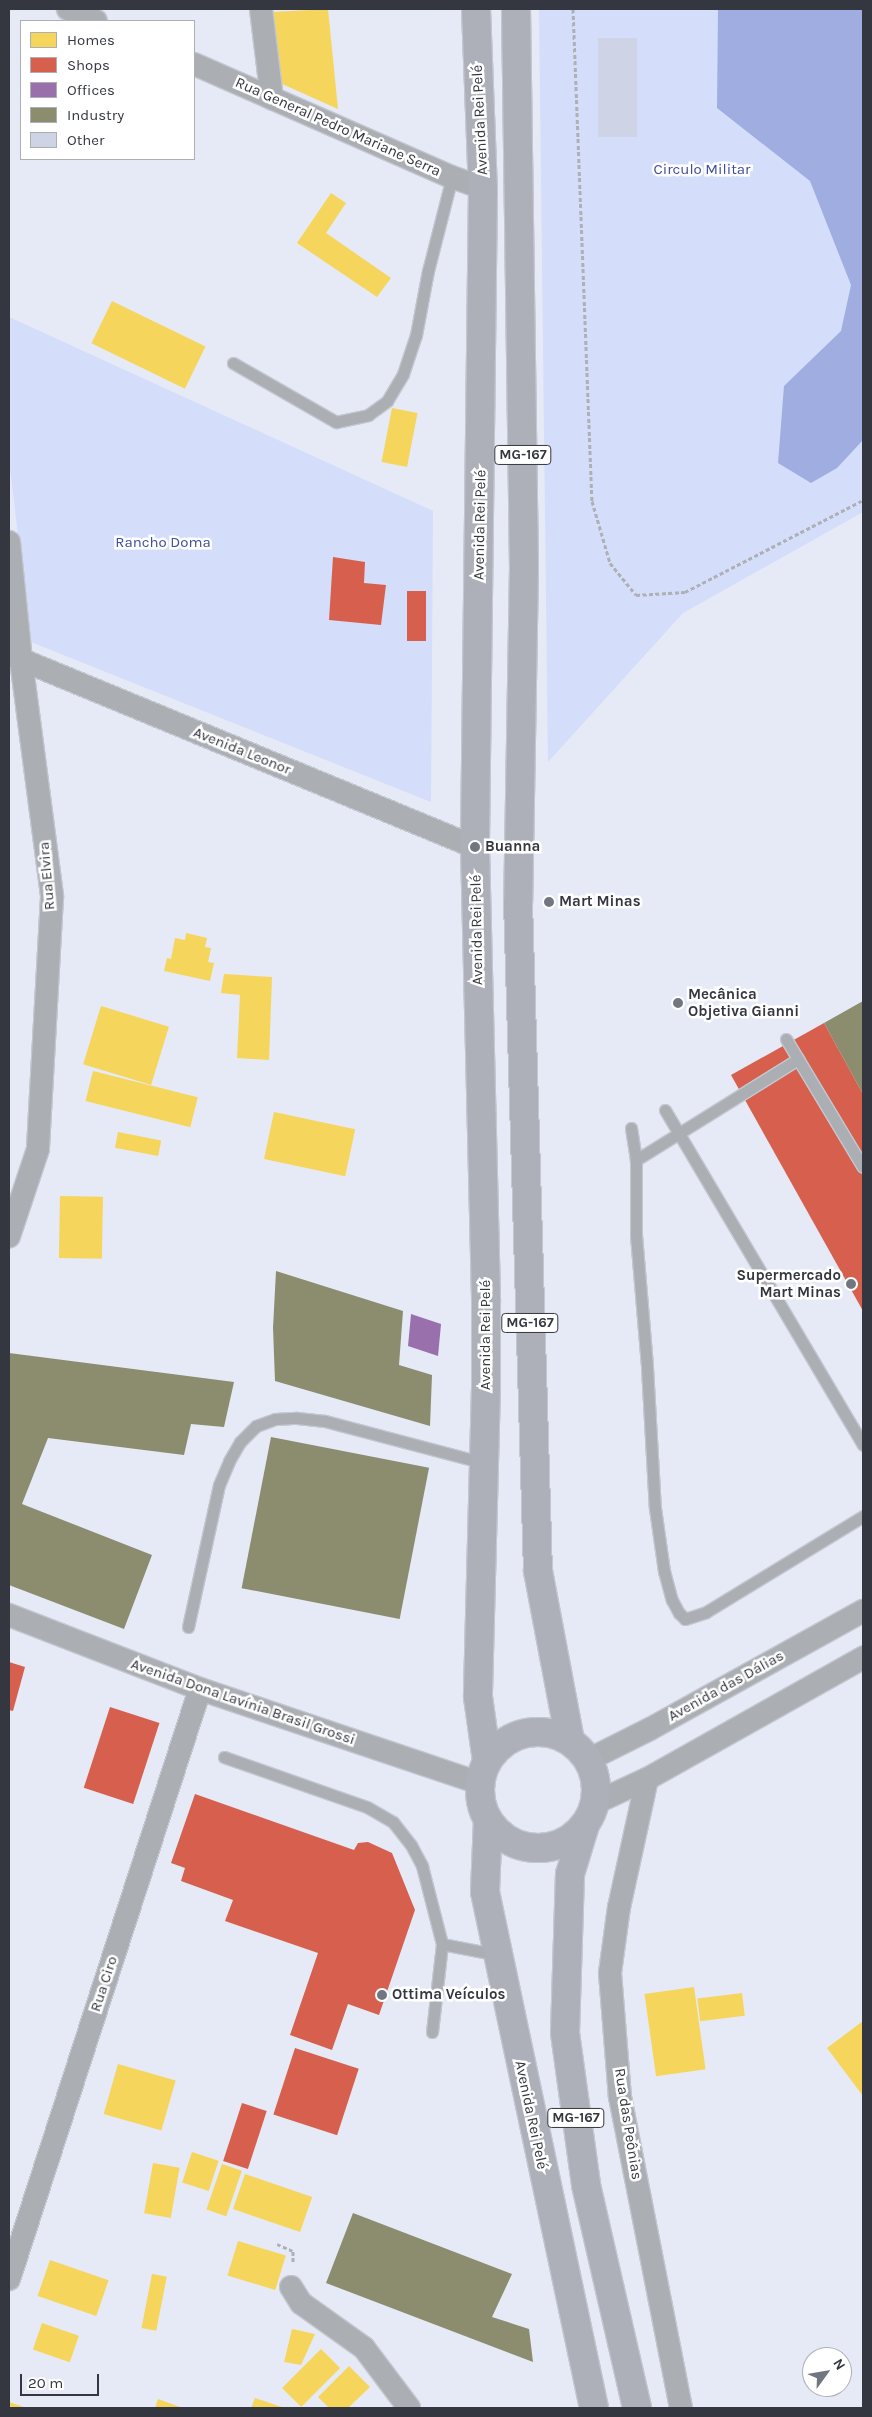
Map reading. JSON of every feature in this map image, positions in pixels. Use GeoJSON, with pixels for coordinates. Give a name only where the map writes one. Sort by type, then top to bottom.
{"type":"FeatureCollection","features":[{"type":"Feature","properties":{"kind":"main road","name":"Avenida Rei Pelé"},"geometry":{"type":"LineString","coordinates":[[476,9],[483,188],[475,847],[486,1302],[478,1697],[483,1772]]}},
{"type":"Feature","properties":{"kind":"main road","name":"MG-167"},"geometry":{"type":"LineString","coordinates":[[516,9],[524,568],[518,902],[536,1531],[538,1571],[570,1740]]}},
{"type":"Feature","properties":{"kind":"main road"},"geometry":{"type":"LineString","coordinates":[[539,1731],[555,1734],[570,1740],[588,1760],[596,1780],[590,1814],[571,1838],[554,1846],[535,1848],[517,1844],[500,1834],[488,1820],[482,1808],[483,1772],[496,1748],[509,1738],[539,1731]]}},
{"type":"Feature","properties":{"kind":"main road","name":"MG-167"},"geometry":{"type":"LineString","coordinates":[[590,1814],[570,1874],[565,2033],[586,2185],[637,2408]]}},
{"type":"Feature","properties":{"kind":"main road","name":"Avenida Rei Pelé"},"geometry":{"type":"LineString","coordinates":[[488,1820],[485,1892],[594,2408]]}},
{"type":"Feature","properties":{"kind":"street"},"geometry":{"type":"LineString","coordinates":[[68,9],[94,20]]}},
{"type":"Feature","properties":{"kind":"street"},"geometry":{"type":"LineString","coordinates":[[261,9],[272,98]]}},
{"type":"Feature","properties":{"kind":"street","name":"Rua General Pedro Mariane Serra"},"geometry":{"type":"LineString","coordinates":[[195,64],[452,177],[483,188]]}},
{"type":"Feature","properties":{"kind":"street","name":"Rua Elvira"},"geometry":{"type":"LineString","coordinates":[[9,542],[15,657],[52,897],[38,1149],[9,1236]]}},
{"type":"Feature","properties":{"kind":"street","name":"Avenida Leonor"},"geometry":{"type":"LineString","coordinates":[[15,657],[475,847]]}},
{"type":"Feature","properties":{"kind":"street","name":"Avenida das Dálias"},"geometry":{"type":"LineString","coordinates":[[588,1760],[650,1729],[863,1611]]}},
{"type":"Feature","properties":{"kind":"street","name":"Avenida Dona Lavínia Brasil Grossi"},"geometry":{"type":"LineString","coordinates":[[9,1615],[200,1689],[483,1772]]}},
{"type":"Feature","properties":{"kind":"street"},"geometry":{"type":"LineString","coordinates":[[590,1814],[647,1779],[863,1658]]}},
{"type":"Feature","properties":{"kind":"street","name":"Rua Ciro"},"geometry":{"type":"LineString","coordinates":[[9,2279],[200,1689]]}},
{"type":"Feature","properties":{"kind":"street","name":"Rua das Peônias"},"geometry":{"type":"LineString","coordinates":[[647,1779],[619,1907],[610,1973],[620,2097],[681,2408]]}},
{"type":"Feature","properties":{"kind":"street"},"geometry":{"type":"LineString","coordinates":[[291,2287],[301,2304],[364,2348],[379,2365],[409,2408]]}},
{"type":"Feature","properties":{"kind":"lane"},"geometry":{"type":"LineString","coordinates":[[233,364],[336,422],[368,415],[387,401],[403,374],[416,335],[428,271],[452,177]]}},
{"type":"Feature","properties":{"kind":"lane"},"geometry":{"type":"LineString","coordinates":[[786,1039],[863,1167]]}},
{"type":"Feature","properties":{"kind":"lane"},"geometry":{"type":"LineString","coordinates":[[636,1160],[798,1059]]}},
{"type":"Feature","properties":{"kind":"lane"},"geometry":{"type":"LineString","coordinates":[[665,1110],[863,1445]]}},
{"type":"Feature","properties":{"kind":"lane"},"geometry":{"type":"LineString","coordinates":[[630,1128],[636,1160],[636,1235],[647,1367],[655,1508],[664,1571],[672,1600],[678,1613],[685,1619],[706,1612],[863,1516]]}},
{"type":"Feature","properties":{"kind":"lane"},"geometry":{"type":"LineString","coordinates":[[188,1626],[219,1485],[240,1442],[256,1426],[275,1419],[297,1418],[325,1421],[484,1463]]}},
{"type":"Feature","properties":{"kind":"lane"},"geometry":{"type":"LineString","coordinates":[[224,1757],[367,1807],[393,1822],[411,1845],[422,1866],[442,1944],[432,2032]]}},
{"type":"Feature","properties":{"kind":"lane"},"geometry":{"type":"LineString","coordinates":[[442,1944],[498,1955]]}},
{"type":"Feature","properties":{"kind":"path"},"geometry":{"type":"LineString","coordinates":[[573,9],[592,501],[610,563],[636,595],[685,592],[863,500]]}},
{"type":"Feature","properties":{"kind":"green space","name":"Circulo Militar"},"geometry":{"type":"Polygon","coordinates":[[[539,9],[863,9],[863,512],[683,613],[548,762],[539,9]]]}},
{"type":"Feature","properties":{"kind":"green space","name":"Rancho Doma"},"geometry":{"type":"Polygon","coordinates":[[[9,317],[433,511],[431,802],[31,642],[9,460],[9,317]]]}},
{"type":"Feature","properties":{"kind":"water"},"geometry":{"type":"Polygon","coordinates":[[[718,9],[863,9],[863,440],[837,468],[811,483],[778,463],[784,386],[841,331],[851,285],[810,181],[717,108],[718,9]]]}},
{"type":"Feature","properties":{"kind":"building: Homes"},"geometry":{"type":"Polygon","coordinates":[[[328,9],[338,109],[280,83],[272,12],[328,9]]]}},
{"type":"Feature","properties":{"kind":"building: Homes"},"geometry":{"type":"Polygon","coordinates":[[[331,193],[346,203],[326,233],[391,278],[377,297],[297,243],[331,193]]]}},
{"type":"Feature","properties":{"kind":"building: Homes"},"geometry":{"type":"Polygon","coordinates":[[[112,301],[205,347],[185,389],[91,343],[112,301]]]}},
{"type":"Feature","properties":{"kind":"building: Homes"},"geometry":{"type":"Polygon","coordinates":[[[392,408],[418,413],[407,467],[382,462],[392,408]]]}},
{"type":"Feature","properties":{"kind":"building: Homes"},"geometry":{"type":"Polygon","coordinates":[[[186,933],[207,938],[205,947],[211,948],[208,962],[214,963],[210,981],[164,971],[167,958],[171,959],[175,938],[185,940],[186,933]]]}},
{"type":"Feature","properties":{"kind":"building: Homes"},"geometry":{"type":"Polygon","coordinates":[[[224,974],[272,977],[269,1060],[237,1058],[240,995],[221,993],[224,974]]]}},
{"type":"Feature","properties":{"kind":"building: Homes"},"geometry":{"type":"Polygon","coordinates":[[[101,1006],[169,1027],[151,1085],[83,1064],[101,1006]]]}},
{"type":"Feature","properties":{"kind":"building: Homes"},"geometry":{"type":"Polygon","coordinates":[[[93,1071],[198,1097],[190,1127],[86,1101],[93,1071]]]}},
{"type":"Feature","properties":{"kind":"building: Homes"},"geometry":{"type":"Polygon","coordinates":[[[274,1112],[355,1129],[345,1176],[264,1159],[274,1112]]]}},
{"type":"Feature","properties":{"kind":"building: Homes"},"geometry":{"type":"Polygon","coordinates":[[[118,1132],[161,1140],[158,1156],[115,1148],[118,1132]]]}},
{"type":"Feature","properties":{"kind":"building: Homes"},"geometry":{"type":"Polygon","coordinates":[[[60,1196],[103,1197],[102,1259],[59,1258],[60,1196]]]}},
{"type":"Feature","properties":{"kind":"building: Homes"},"geometry":{"type":"Polygon","coordinates":[[[694,1987],[706,2069],[656,2076],[644,1994],[694,1987]]]}},
{"type":"Feature","properties":{"kind":"building: Homes"},"geometry":{"type":"Polygon","coordinates":[[[742,1993],[745,2016],[700,2021],[697,1998],[742,1993]]]}},
{"type":"Feature","properties":{"kind":"building: Homes"},"geometry":{"type":"Polygon","coordinates":[[[863,2021],[863,2096],[827,2048],[863,2021]]]}},
{"type":"Feature","properties":{"kind":"building: Homes"},"geometry":{"type":"Polygon","coordinates":[[[118,2064],[176,2081],[161,2131],[104,2114],[118,2064]]]}},
{"type":"Feature","properties":{"kind":"building: Homes"},"geometry":{"type":"Polygon","coordinates":[[[192,2152],[219,2161],[209,2191],[182,2182],[192,2152]]]}},
{"type":"Feature","properties":{"kind":"building: Homes"},"geometry":{"type":"Polygon","coordinates":[[[153,2163],[180,2168],[171,2218],[144,2213],[153,2163]]]}},
{"type":"Feature","properties":{"kind":"building: Homes"},"geometry":{"type":"Polygon","coordinates":[[[222,2164],[242,2171],[226,2216],[206,2209],[222,2164]]]}},
{"type":"Feature","properties":{"kind":"building: Homes"},"geometry":{"type":"Polygon","coordinates":[[[245,2174],[312,2197],[300,2232],[233,2209],[245,2174]]]}},
{"type":"Feature","properties":{"kind":"building: Homes"},"geometry":{"type":"Polygon","coordinates":[[[238,2241],[286,2256],[275,2290],[227,2275],[238,2241]]]}},
{"type":"Feature","properties":{"kind":"building: Homes"},"geometry":{"type":"Polygon","coordinates":[[[50,2260],[109,2280],[96,2316],[38,2296],[50,2260]]]}},
{"type":"Feature","properties":{"kind":"building: Homes"},"geometry":{"type":"Polygon","coordinates":[[[152,2274],[167,2277],[156,2331],[142,2328],[152,2274]]]}},
{"type":"Feature","properties":{"kind":"building: Homes"},"geometry":{"type":"Polygon","coordinates":[[[42,2323],[79,2336],[70,2362],[33,2349],[42,2323]]]}},
{"type":"Feature","properties":{"kind":"building: Homes"},"geometry":{"type":"Polygon","coordinates":[[[292,2329],[315,2334],[301,2365],[284,2362],[292,2329]]]}},
{"type":"Feature","properties":{"kind":"building: Homes"},"geometry":{"type":"Polygon","coordinates":[[[321,2349],[340,2368],[301,2407],[282,2388],[321,2349]]]}},
{"type":"Feature","properties":{"kind":"building: Homes"},"geometry":{"type":"Polygon","coordinates":[[[349,2366],[370,2387],[348,2408],[329,2408],[318,2397],[349,2366]]]}},
{"type":"Feature","properties":{"kind":"building: Homes"},"geometry":{"type":"Polygon","coordinates":[[[255,2398],[285,2408],[251,2408],[255,2398]]]}},
{"type":"Feature","properties":{"kind":"building: Homes"},"geometry":{"type":"Polygon","coordinates":[[[158,2399],[183,2408],[155,2408],[158,2399]]]}},
{"type":"Feature","properties":{"kind":"building: Homes"},"geometry":{"type":"Polygon","coordinates":[[[9,2402],[27,2408],[9,2408],[9,2402]]]}},
{"type":"Feature","properties":{"kind":"building: Shops"},"geometry":{"type":"Polygon","coordinates":[[[333,557],[365,562],[364,583],[386,585],[381,625],[329,620],[333,557]]]}},
{"type":"Feature","properties":{"kind":"building: Shops"},"geometry":{"type":"Polygon","coordinates":[[[407,591],[426,591],[426,641],[407,641],[407,591]]]}},
{"type":"Feature","properties":{"kind":"building: Shops"},"geometry":{"type":"Polygon","coordinates":[[[824,1023],[863,1094],[863,1311],[731,1075],[824,1023]]]}},
{"type":"Feature","properties":{"kind":"building: Shops"},"geometry":{"type":"Polygon","coordinates":[[[9,1662],[25,1667],[13,1711],[9,1710],[9,1662]]]}},
{"type":"Feature","properties":{"kind":"building: Shops"},"geometry":{"type":"Polygon","coordinates":[[[110,1707],[159,1723],[133,1804],[84,1788],[110,1707]]]}},
{"type":"Feature","properties":{"kind":"building: Shops"},"geometry":{"type":"Polygon","coordinates":[[[195,1794],[354,1850],[358,1843],[368,1842],[392,1853],[415,1910],[379,2015],[348,2004],[332,2050],[290,2035],[318,1953],[225,1921],[233,1900],[181,1881],[185,1868],[171,1863],[195,1794]]]}},
{"type":"Feature","properties":{"kind":"building: Shops"},"geometry":{"type":"Polygon","coordinates":[[[295,2048],[359,2069],[337,2135],[273,2115],[295,2048]]]}},
{"type":"Feature","properties":{"kind":"building: Shops"},"geometry":{"type":"Polygon","coordinates":[[[242,2103],[267,2111],[248,2169],[223,2161],[242,2103]]]}},
{"type":"Feature","properties":{"kind":"building: Offices"},"geometry":{"type":"Polygon","coordinates":[[[411,1314],[441,1324],[438,1356],[408,1346],[411,1314]]]}},
{"type":"Feature","properties":{"kind":"building: Industry"},"geometry":{"type":"Polygon","coordinates":[[[863,1001],[863,1094],[824,1023],[863,1001]]]}},
{"type":"Feature","properties":{"kind":"building: Industry"},"geometry":{"type":"Polygon","coordinates":[[[276,1271],[403,1311],[399,1365],[432,1375],[430,1426],[275,1381],[273,1328],[276,1271]]]}},
{"type":"Feature","properties":{"kind":"building: Industry"},"geometry":{"type":"Polygon","coordinates":[[[9,1353],[234,1382],[224,1427],[191,1424],[184,1455],[48,1438],[22,1504],[152,1555],[124,1629],[9,1585],[9,1353]]]}},
{"type":"Feature","properties":{"kind":"building: Industry"},"geometry":{"type":"Polygon","coordinates":[[[271,1437],[429,1468],[400,1619],[242,1588],[271,1437]]]}},
{"type":"Feature","properties":{"kind":"building: Industry"},"geometry":{"type":"Polygon","coordinates":[[[353,2213],[512,2274],[492,2317],[529,2329],[533,2362],[326,2283],[353,2213]]]}},
{"type":"Feature","properties":{"kind":"building: Other"},"geometry":{"type":"Polygon","coordinates":[[[598,38],[637,38],[637,137],[598,137],[598,38]]]}},
{"type":"Feature","properties":{"kind":"place","name":"Buanna"},"geometry":{"type":"Point","coordinates":[475,847]}},
{"type":"Feature","properties":{"kind":"place","name":"Mart Minas"},"geometry":{"type":"Point","coordinates":[549,902]}},
{"type":"Feature","properties":{"kind":"place","name":"Mecânica Objetiva Gianni"},"geometry":{"type":"Point","coordinates":[678,1003]}},
{"type":"Feature","properties":{"kind":"place","name":"Supermercado Mart Minas"},"geometry":{"type":"Point","coordinates":[851,1284]}},
{"type":"Feature","properties":{"kind":"place","name":"Ottima Veículos"},"geometry":{"type":"Point","coordinates":[382,1995]}}]}
